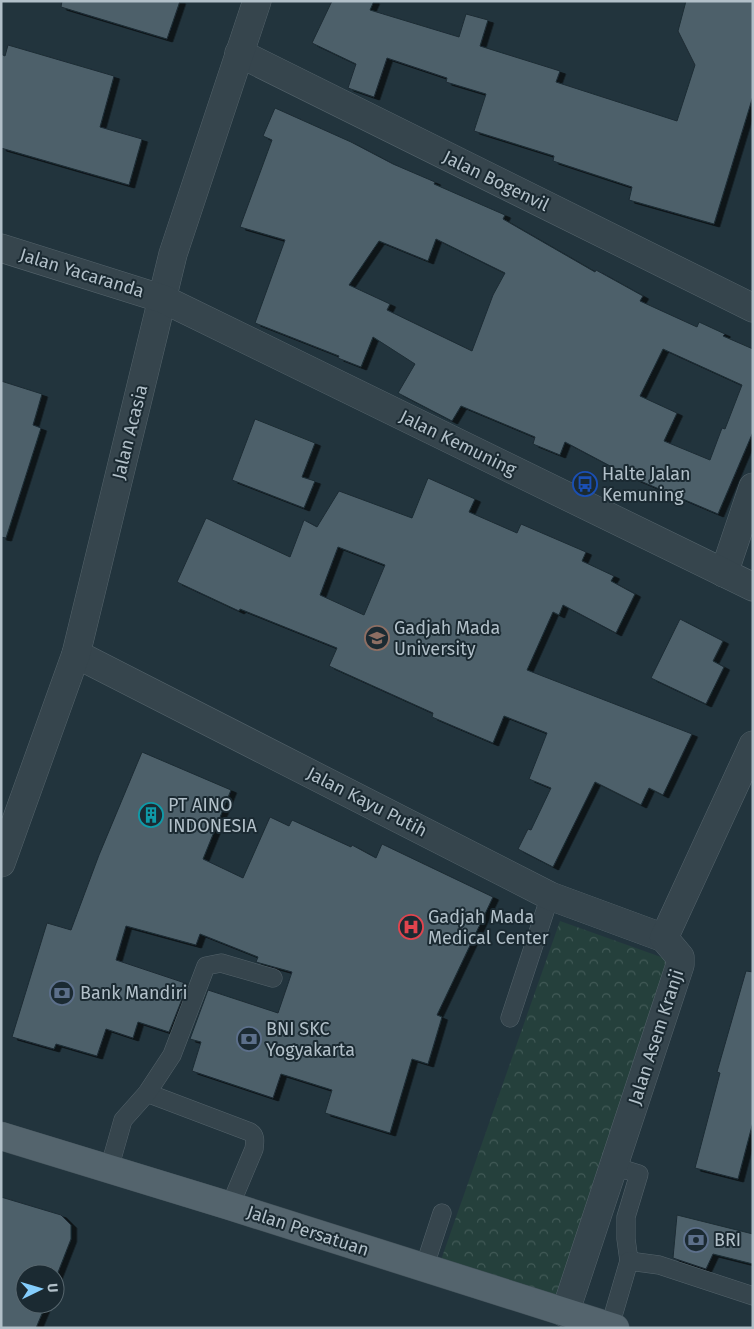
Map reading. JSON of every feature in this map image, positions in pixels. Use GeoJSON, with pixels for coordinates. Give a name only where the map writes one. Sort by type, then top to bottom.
{"type":"FeatureCollection","features":[{"type":"Feature","properties":{"kind":"main road","name":"Jalan Persatuan"},"geometry":{"type":"LineString","coordinates":[[1,1136],[230,1206],[612,1327]]}},
{"type":"Feature","properties":{"kind":"street","name":"Jalan Acasia"},"geometry":{"type":"LineString","coordinates":[[1,863],[76,654],[164,299],[173,254],[239,53],[253,2]]}},
{"type":"Feature","properties":{"kind":"street","name":"Jalan Bogenvil"},"geometry":{"type":"LineString","coordinates":[[239,53],[753,308]]}},
{"type":"Feature","properties":{"kind":"street","name":"Jalan Yacaranda"},"geometry":{"type":"LineString","coordinates":[[1,248],[164,299]]}},
{"type":"Feature","properties":{"kind":"street","name":"Jalan Kemuning"},"geometry":{"type":"LineString","coordinates":[[164,299],[753,587]]}},
{"type":"Feature","properties":{"kind":"street"},"geometry":{"type":"LineString","coordinates":[[724,573],[753,487]]}},
{"type":"Feature","properties":{"kind":"street","name":"Jalan Kayu Putih"},"geometry":{"type":"LineString","coordinates":[[76,654],[550,896],[664,938]]}},
{"type":"Feature","properties":{"kind":"street"},"geometry":{"type":"LineString","coordinates":[[664,938],[753,745]]}},
{"type":"Feature","properties":{"kind":"street","name":"Jalan Asem Kranji"},"geometry":{"type":"LineString","coordinates":[[565,1313],[680,966],[680,958],[664,938]]}},
{"type":"Feature","properties":{"kind":"lane"},"geometry":{"type":"LineString","coordinates":[[510,1018],[550,896]]}},
{"type":"Feature","properties":{"kind":"lane"},"geometry":{"type":"LineString","coordinates":[[108,1169],[123,1120],[147,1093],[172,1055],[206,966],[221,963],[273,978]]}},
{"type":"Feature","properties":{"kind":"lane"},"geometry":{"type":"LineString","coordinates":[[147,1093],[254,1134],[254,1149],[230,1206]]}},
{"type":"Feature","properties":{"kind":"lane"},"geometry":{"type":"LineString","coordinates":[[612,1327],[629,1261],[626,1218],[639,1174],[613,1166]]}},
{"type":"Feature","properties":{"kind":"lane"},"geometry":{"type":"LineString","coordinates":[[424,1268],[442,1213]]}},
{"type":"Feature","properties":{"kind":"lane"},"geometry":{"type":"LineString","coordinates":[[629,1261],[659,1265],[753,1296]]}},
{"type":"Feature","properties":{"kind":"green space"},"geometry":{"type":"Polygon","coordinates":[[[560,921],[675,962],[556,1301],[441,1260],[560,921]]]}},
{"type":"Feature","properties":{"kind":"building"},"geometry":{"type":"Polygon","coordinates":[[[62,1],[180,1],[167,39],[61,7],[62,1]]]}},
{"type":"Feature","properties":{"kind":"building"},"geometry":{"type":"Polygon","coordinates":[[[332,1],[374,1],[370,10],[459,37],[466,14],[488,20],[480,46],[560,71],[556,82],[677,121],[695,65],[678,31],[686,1],[753,1],[753,96],[714,224],[629,200],[632,187],[553,161],[554,156],[474,131],[486,94],[446,82],[447,78],[387,58],[374,97],[348,88],[356,64],[312,43],[332,1]]]}},
{"type":"Feature","properties":{"kind":"building"},"geometry":{"type":"Polygon","coordinates":[[[8,45],[114,76],[100,127],[142,139],[129,185],[1,148],[1,54],[5,56],[8,45]]]}},
{"type":"Feature","properties":{"kind":"building"},"geometry":{"type":"Polygon","coordinates":[[[275,108],[435,182],[434,184],[505,215],[503,219],[595,272],[596,270],[643,296],[640,301],[697,327],[699,322],[725,334],[723,336],[753,349],[753,432],[718,514],[631,477],[565,442],[560,455],[533,444],[535,437],[461,406],[452,421],[398,393],[415,364],[373,337],[361,367],[338,358],[339,356],[255,323],[285,240],[240,227],[272,140],[263,136],[275,108]],[[436,239],[428,261],[379,241],[349,285],[390,304],[387,310],[472,351],[493,295],[505,273],[436,239]],[[663,349],[640,396],[677,413],[664,441],[710,460],[722,428],[725,429],[742,385],[663,349]]]}},
{"type":"Feature","properties":{"kind":"building"},"geometry":{"type":"Polygon","coordinates":[[[1,381],[42,394],[33,425],[41,428],[6,538],[1,537],[1,381]]]}},
{"type":"Feature","properties":{"kind":"building"},"geometry":{"type":"Polygon","coordinates":[[[255,419],[315,443],[302,477],[315,481],[304,508],[232,480],[255,419]]]}},
{"type":"Feature","properties":{"kind":"building"},"geometry":{"type":"Polygon","coordinates":[[[428,478],[475,499],[469,512],[517,533],[521,524],[586,552],[582,561],[614,576],[611,581],[635,594],[616,633],[563,605],[559,615],[553,612],[527,670],[692,734],[663,795],[649,788],[641,805],[595,782],[553,867],[518,849],[528,829],[531,830],[551,788],[529,779],[547,733],[504,716],[493,743],[432,717],[433,713],[329,666],[337,648],[240,609],[239,611],[177,582],[206,518],[290,557],[304,520],[317,527],[339,491],[412,518],[428,478]],[[338,547],[320,595],[364,615],[385,565],[338,547]]]}},
{"type":"Feature","properties":{"kind":"building"},"geometry":{"type":"Polygon","coordinates":[[[680,619],[723,641],[713,661],[724,667],[706,704],[651,678],[680,619]]]}},
{"type":"Feature","properties":{"kind":"building"},"geometry":{"type":"Polygon","coordinates":[[[142,752],[231,790],[203,859],[243,878],[270,817],[289,826],[292,820],[351,847],[352,845],[376,858],[382,844],[493,897],[437,1015],[442,1017],[428,1064],[412,1059],[390,1133],[325,1113],[332,1090],[281,1074],[273,1098],[192,1071],[201,1042],[190,1039],[208,990],[278,1013],[292,972],[256,962],[258,957],[200,934],[196,945],[126,926],[116,960],[188,984],[169,1032],[138,1022],[133,1038],[106,1029],[97,1056],[56,1044],[54,1049],[12,1037],[47,923],[71,930],[99,855],[142,752]]]}},
{"type":"Feature","properties":{"kind":"building"},"geometry":{"type":"Polygon","coordinates":[[[746,971],[753,972],[753,1122],[738,1179],[695,1168],[720,1073],[717,1072],[746,971]]]}},
{"type":"Feature","properties":{"kind":"building"},"geometry":{"type":"Polygon","coordinates":[[[1,1197],[61,1215],[71,1225],[71,1239],[61,1264],[15,1264],[15,1314],[42,1314],[36,1328],[1,1328],[1,1197]]]}},
{"type":"Feature","properties":{"kind":"building","name":"BRI"},"geometry":{"type":"Polygon","coordinates":[[[677,1215],[753,1234],[753,1264],[713,1254],[706,1269],[673,1258],[677,1215]]]}},
{"type":"Feature","properties":{"kind":"place","name":"Halte Jalan Kemuning"},"geometry":{"type":"Point","coordinates":[585,484]}},
{"type":"Feature","properties":{"kind":"place","name":"Gadjah Mada University"},"geometry":{"type":"Point","coordinates":[377,638]}},
{"type":"Feature","properties":{"kind":"place","name":"PT AINO INDONESIA"},"geometry":{"type":"Point","coordinates":[151,815]}},
{"type":"Feature","properties":{"kind":"place","name":"Gadjah Mada Medical Center"},"geometry":{"type":"Point","coordinates":[411,927]}},
{"type":"Feature","properties":{"kind":"place","name":"Bank Mandiri"},"geometry":{"type":"Point","coordinates":[62,993]}},
{"type":"Feature","properties":{"kind":"place","name":"BNI SKC Yogyakarta"},"geometry":{"type":"Point","coordinates":[249,1039]}},
{"type":"Feature","properties":{"kind":"place","name":"BRI"},"geometry":{"type":"Point","coordinates":[696,1240]}}]}
